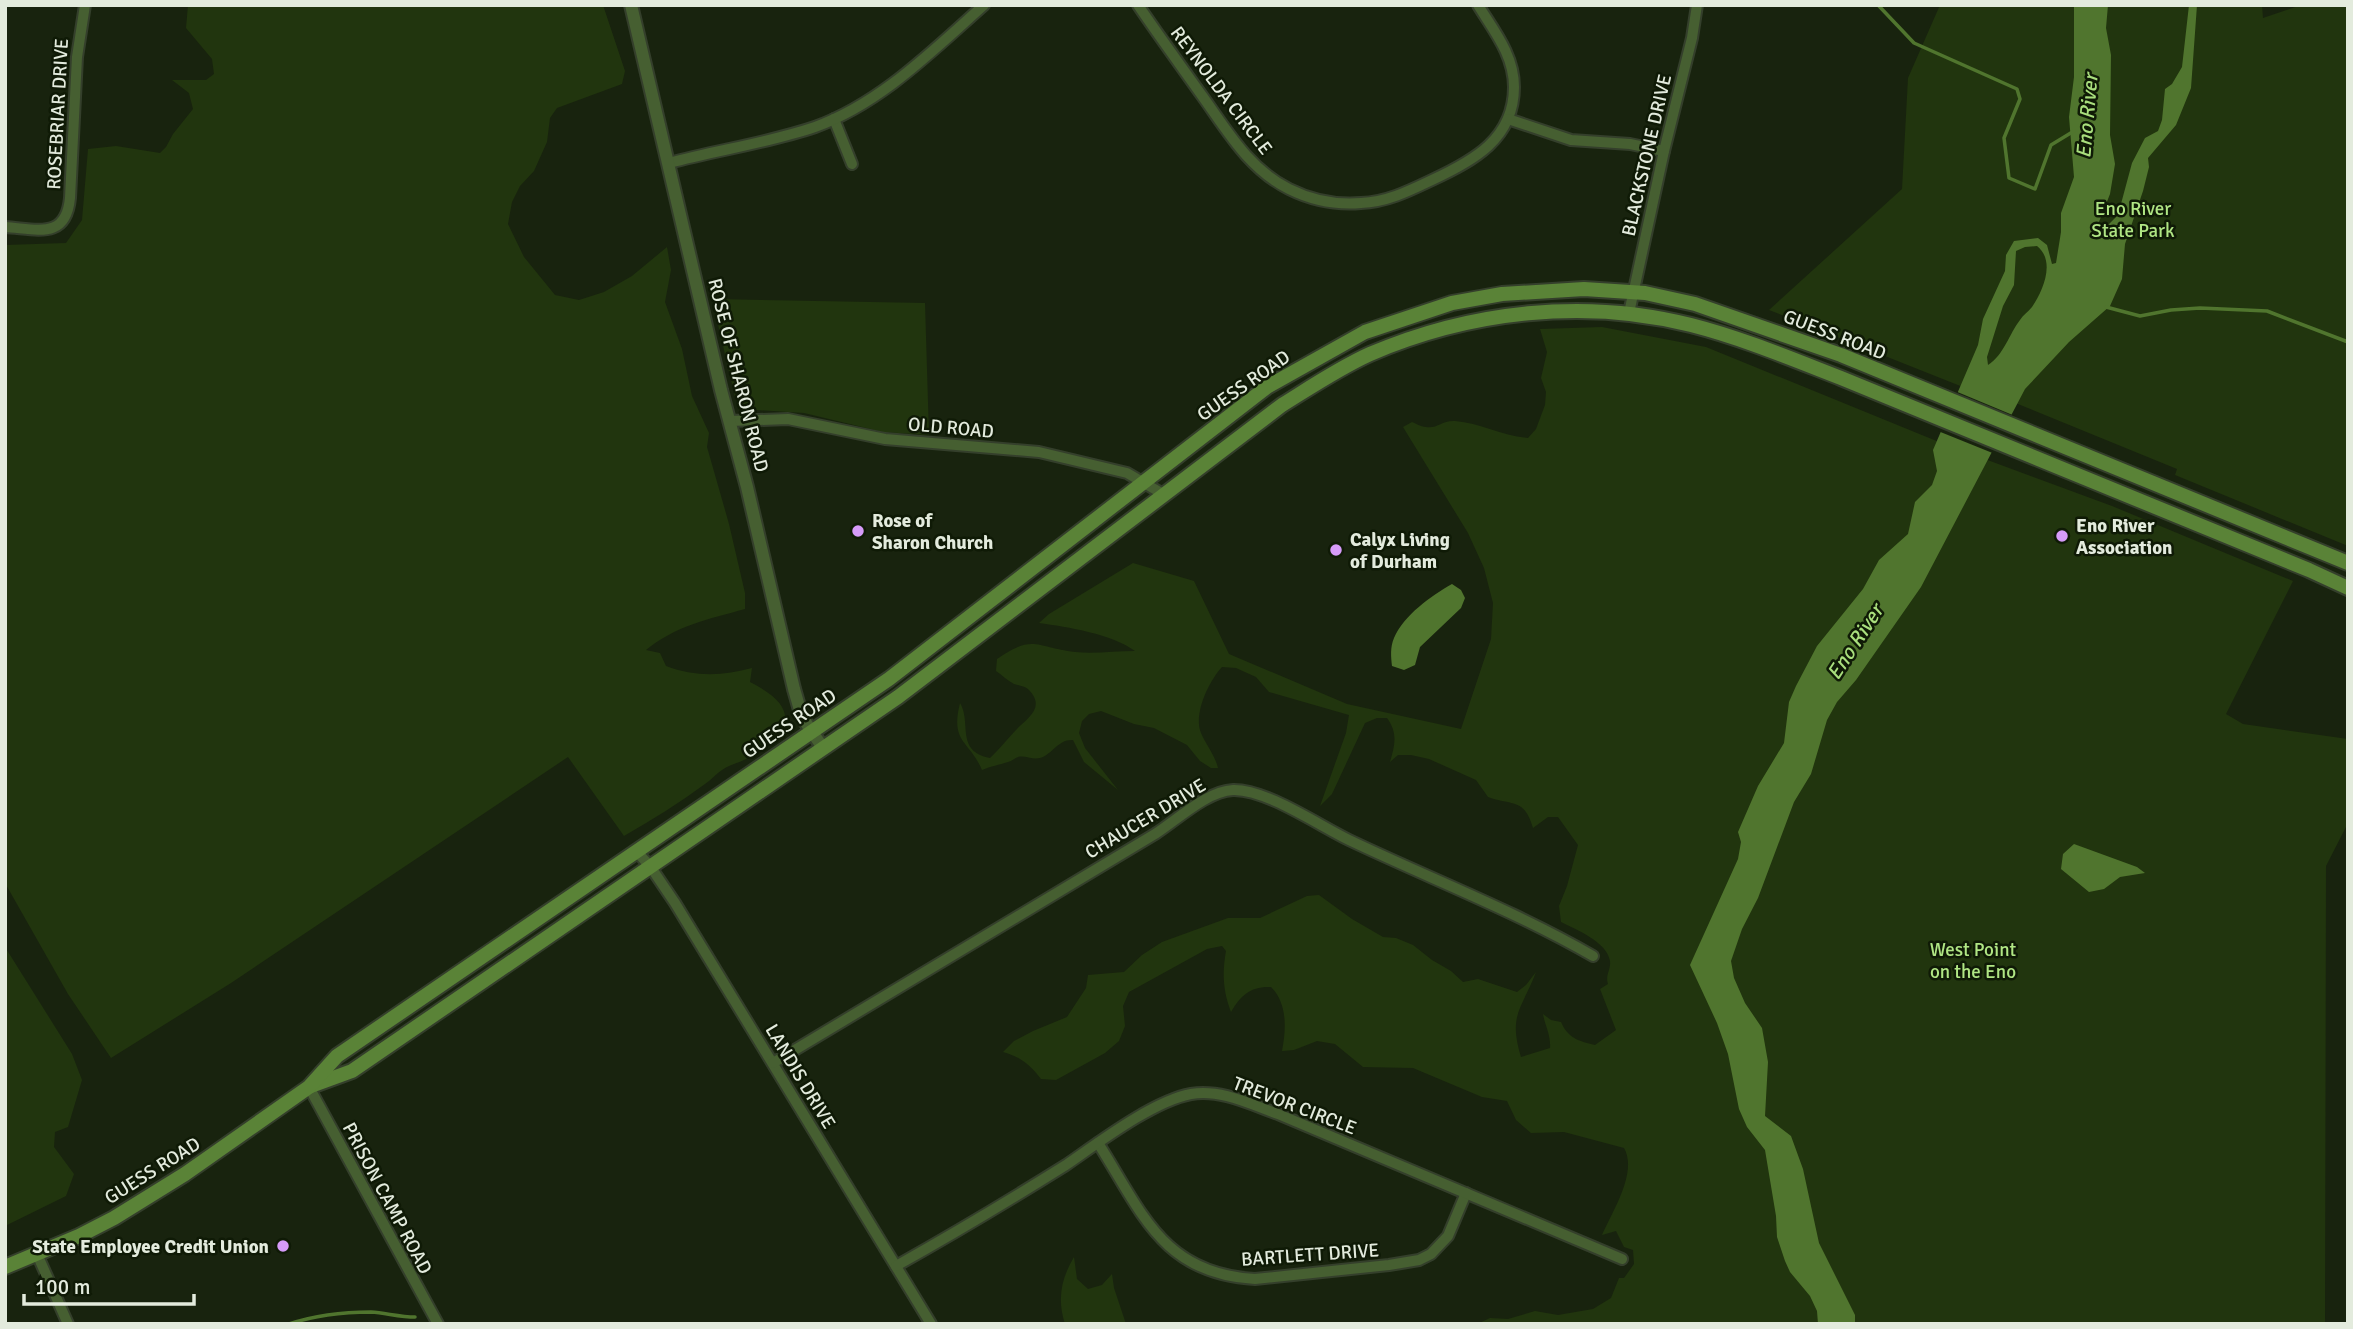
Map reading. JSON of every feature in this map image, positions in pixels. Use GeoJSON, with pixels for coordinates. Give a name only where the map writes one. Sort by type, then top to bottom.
{"type":"FeatureCollection","features":[{"type":"Feature","properties":{"kind":"main road","name":"GUESS ROAD"},"geometry":{"type":"LineString","coordinates":[[5,1267],[79,1236],[185,1174],[309,1087],[337,1056],[812,732],[960,626],[1267,387],[1365,332],[1452,303],[1502,294],[1584,289],[1632,292],[1695,304],[1841,355],[2348,563]]}},
{"type":"Feature","properties":{"kind":"main road","name":"GUESS ROAD"},"geometry":{"type":"LineString","coordinates":[[309,1087],[352,1071],[913,686],[1282,405],[1369,355],[1430,331],[1467,321],[1555,312],[1629,313],[1689,324],[1773,351],[2348,588]]}},
{"type":"Feature","properties":{"kind":"street","name":"ROSEBRIAR DRIVE"},"geometry":{"type":"LineString","coordinates":[[5,227],[46,229],[61,224],[66,219],[70,198],[77,57],[85,5]]}},
{"type":"Feature","properties":{"kind":"street","name":"ROSE OF SHARON ROAD"},"geometry":{"type":"LineString","coordinates":[[631,5],[799,708],[802,718],[823,748]]}},
{"type":"Feature","properties":{"kind":"street","name":"REYNOLDA CIRCLE"},"geometry":{"type":"LineString","coordinates":[[1138,5],[1246,158],[1274,181],[1307,197],[1342,203],[1390,199],[1471,161],[1493,144],[1508,119],[1514,87],[1510,58],[1478,5]]}},
{"type":"Feature","properties":{"kind":"street","name":"BLACKSTONE DRIVE"},"geometry":{"type":"LineString","coordinates":[[1629,313],[1692,38],[1697,5]]}},
{"type":"Feature","properties":{"kind":"street"},"geometry":{"type":"LineString","coordinates":[[669,163],[799,131],[834,119],[880,94],[981,6]]}},
{"type":"Feature","properties":{"kind":"street"},"geometry":{"type":"LineString","coordinates":[[834,119],[852,164]]}},
{"type":"Feature","properties":{"kind":"street"},"geometry":{"type":"LineString","coordinates":[[1508,119],[1571,140],[1630,144],[1664,152]]}},
{"type":"Feature","properties":{"kind":"street","name":"OLD ROAD"},"geometry":{"type":"LineString","coordinates":[[730,421],[788,419],[885,439],[1039,452],[1127,473],[1164,494]]}},
{"type":"Feature","properties":{"kind":"street","name":"CHAUCER DRIVE"},"geometry":{"type":"LineString","coordinates":[[772,1063],[1155,834],[1206,799],[1225,791],[1249,792],[1279,803],[1350,840],[1546,929],[1593,956]]}},
{"type":"Feature","properties":{"kind":"street","name":"LANDIS DRIVE"},"geometry":{"type":"LineString","coordinates":[[636,851],[650,866],[931,1324]]}},
{"type":"Feature","properties":{"kind":"street","name":"PRISON CAMP ROAD"},"geometry":{"type":"LineString","coordinates":[[309,1087],[438,1324]]}},
{"type":"Feature","properties":{"kind":"street","name":"TREVOR CIRCLE"},"geometry":{"type":"LineString","coordinates":[[896,1266],[1000,1206],[1134,1120],[1183,1097],[1208,1093],[1224,1095],[1278,1114],[1622,1259]]}},
{"type":"Feature","properties":{"kind":"street","name":"BARTLETT DRIVE"},"geometry":{"type":"LineString","coordinates":[[1098,1143],[1160,1240],[1200,1268],[1237,1278],[1255,1279],[1419,1260],[1431,1254],[1448,1236],[1466,1194]]}},
{"type":"Feature","properties":{"kind":"street"},"geometry":{"type":"LineString","coordinates":[[37,1254],[68,1324]]}},
{"type":"Feature","properties":{"kind":"green space"},"geometry":{"type":"Polygon","coordinates":[[[188,5],[603,5],[625,71],[622,84],[557,108],[550,118],[547,142],[534,171],[520,186],[512,202],[508,224],[524,257],[555,295],[579,300],[604,292],[632,276],[667,247],[671,270],[665,302],[682,349],[692,396],[709,433],[707,447],[729,524],[745,593],[745,609],[681,629],[646,650],[660,653],[666,666],[698,674],[730,673],[752,668],[750,682],[778,702],[784,711],[785,721],[773,740],[761,749],[725,768],[685,798],[624,836],[568,757],[231,983],[111,1058],[68,994],[5,883],[5,245],[66,243],[82,220],[88,149],[116,146],[160,153],[166,147],[193,109],[189,93],[172,80],[206,80],[214,74],[212,59],[186,28],[188,5]]]}},
{"type":"Feature","properties":{"kind":"green space","name":"Eno River State Park"},"geometry":{"type":"Polygon","coordinates":[[[1940,5],[2262,5],[2263,18],[2301,5],[2348,5],[2348,546],[2175,475],[2177,469],[2018,404],[1983,395],[1769,310],[1902,189],[1908,78],[1940,5]]]}},
{"type":"Feature","properties":{"kind":"green space"},"geometry":{"type":"Polygon","coordinates":[[[712,299],[925,303],[929,435],[883,432],[804,413],[742,409],[735,397],[712,299]]]}},
{"type":"Feature","properties":{"kind":"green space","name":"West Point on the Eno"},"geometry":{"type":"Polygon","coordinates":[[[1602,327],[1706,347],[1939,442],[2112,506],[2293,581],[2226,714],[2243,724],[2348,739],[2348,823],[2326,866],[2325,1324],[1477,1324],[1490,1318],[1508,1319],[1535,1311],[1558,1315],[1593,1309],[1611,1298],[1619,1278],[1624,1278],[1634,1264],[1633,1250],[1624,1247],[1616,1231],[1602,1235],[1626,1180],[1628,1168],[1624,1148],[1564,1132],[1531,1133],[1516,1120],[1507,1101],[1482,1097],[1413,1068],[1363,1067],[1335,1044],[1317,1041],[1294,1050],[1282,1051],[1285,1026],[1283,1009],[1271,987],[1258,988],[1247,993],[1231,1012],[1224,982],[1226,951],[1222,946],[1207,949],[1129,992],[1123,1006],[1125,1026],[1119,1041],[1105,1053],[1056,1080],[1041,1079],[1025,1062],[1003,1052],[1014,1041],[1067,1017],[1086,988],[1088,975],[1124,972],[1142,955],[1162,942],[1228,918],[1260,918],[1307,896],[1319,895],[1383,937],[1396,938],[1413,945],[1463,982],[1478,979],[1517,992],[1536,972],[1516,1021],[1521,1057],[1550,1048],[1543,1014],[1551,1020],[1561,1022],[1574,1038],[1595,1045],[1616,1030],[1600,989],[1608,984],[1608,954],[1590,937],[1561,922],[1559,906],[1578,845],[1558,817],[1548,817],[1533,828],[1522,807],[1488,797],[1476,780],[1429,759],[1411,755],[1398,755],[1390,762],[1394,739],[1393,729],[1387,718],[1377,718],[1365,723],[1332,794],[1320,806],[1346,733],[1349,715],[1269,692],[1256,677],[1236,668],[1222,667],[1208,689],[1199,717],[1201,733],[1218,768],[1211,768],[1200,761],[1187,745],[1154,728],[1134,724],[1101,711],[1089,714],[1082,721],[1079,733],[1085,748],[1118,790],[1084,762],[1073,740],[1059,744],[1040,758],[1018,757],[982,770],[962,740],[957,726],[960,703],[968,743],[979,754],[990,758],[1033,712],[1036,702],[1029,690],[1012,683],[996,671],[997,659],[1019,646],[1036,644],[1082,653],[1135,651],[1102,636],[1039,623],[1049,614],[1133,563],[1194,581],[1229,654],[1347,704],[1461,729],[1491,639],[1493,603],[1484,568],[1468,533],[1403,427],[1412,422],[1432,427],[1455,421],[1528,438],[1536,429],[1545,405],[1546,392],[1541,378],[1547,352],[1540,329],[1602,327]]]}},
{"type":"Feature","properties":{"kind":"green space"},"geometry":{"type":"Polygon","coordinates":[[[5,947],[72,1054],[82,1080],[68,1127],[55,1132],[54,1147],[74,1174],[66,1196],[5,1226],[5,947]]]}},
{"type":"Feature","properties":{"kind":"green space"},"geometry":{"type":"Polygon","coordinates":[[[1074,1257],[1077,1279],[1088,1289],[1102,1285],[1112,1274],[1126,1324],[1065,1324],[1061,1306],[1062,1289],[1074,1257]]]}},
{"type":"Feature","properties":{"kind":"water","name":"Eno River"},"geometry":{"type":"Polygon","coordinates":[[[2074,5],[2108,5],[2106,28],[2111,55],[2110,135],[2115,164],[2110,194],[2097,227],[2099,237],[2103,238],[2107,226],[2118,215],[2132,163],[2145,138],[2158,131],[2162,120],[2165,89],[2172,84],[2182,67],[2189,5],[2197,5],[2191,88],[2176,125],[2148,158],[2149,167],[2143,191],[2125,244],[2122,279],[2110,306],[2069,342],[2025,389],[1921,587],[1856,680],[1837,702],[1827,720],[1811,774],[1794,802],[1731,961],[1734,978],[1745,1003],[1762,1028],[1768,1062],[1765,1116],[1791,1136],[1803,1169],[1819,1243],[1855,1315],[1855,1324],[1818,1324],[1817,1311],[1810,1296],[1790,1272],[1785,1261],[1777,1237],[1765,1150],[1747,1127],[1739,1109],[1728,1054],[1690,965],[1738,859],[1741,842],[1738,832],[1758,786],[1784,743],[1789,702],[1796,686],[1817,646],[1863,589],[1879,560],[1908,534],[1915,502],[1932,485],[1937,471],[1933,450],[1978,345],[1983,319],[2005,271],[2006,255],[2014,241],[2038,238],[2047,245],[2052,264],[2056,263],[2061,213],[2074,177],[2069,117],[2074,77],[2074,5]],[[2037,246],[2016,251],[2014,285],[2003,306],[1987,357],[1988,365],[1998,356],[2040,293],[2047,268],[2043,252],[2037,246]]]}},
{"type":"Feature","properties":{"kind":"water"},"geometry":{"type":"Polygon","coordinates":[[[1452,584],[1461,590],[1465,598],[1461,608],[1420,647],[1415,665],[1404,670],[1392,666],[1393,641],[1404,622],[1427,600],[1452,584]]]}},
{"type":"Feature","properties":{"kind":"water"},"geometry":{"type":"Polygon","coordinates":[[[2074,844],[2137,867],[2145,873],[2120,877],[2104,889],[2089,892],[2061,869],[2063,854],[2074,844]]]}},
{"type":"Feature","properties":{"kind":"pier"},"geometry":{"type":"Polygon","coordinates":[[[1955,391],[2015,416],[1995,454],[1938,431],[1955,391]]]}},
{"type":"Feature","properties":{"kind":"waterway","name":"Eno River"},"geometry":{"type":"LineString","coordinates":[[1878,5],[1914,43],[2017,89],[2020,99],[2004,138],[2009,178],[2035,189],[2051,145],[2074,131]]}},
{"type":"Feature","properties":{"kind":"waterway"},"geometry":{"type":"LineString","coordinates":[[2106,307],[2140,316],[2200,308],[2267,311],[2348,342]]}},
{"type":"Feature","properties":{"kind":"waterway"},"geometry":{"type":"LineString","coordinates":[[289,1324],[319,1316],[350,1313],[371,1312],[415,1317]]}},
{"type":"Feature","properties":{"kind":"place","name":"Rose of Sharon Church"},"geometry":{"type":"Point","coordinates":[858,531]}},
{"type":"Feature","properties":{"kind":"place","name":"Eno River Association"},"geometry":{"type":"Point","coordinates":[2062,536]}},
{"type":"Feature","properties":{"kind":"place","name":"Calyx Living of Durham"},"geometry":{"type":"Point","coordinates":[1336,550]}},
{"type":"Feature","properties":{"kind":"place","name":"State Employee Credit Union"},"geometry":{"type":"Point","coordinates":[283,1246]}}]}
